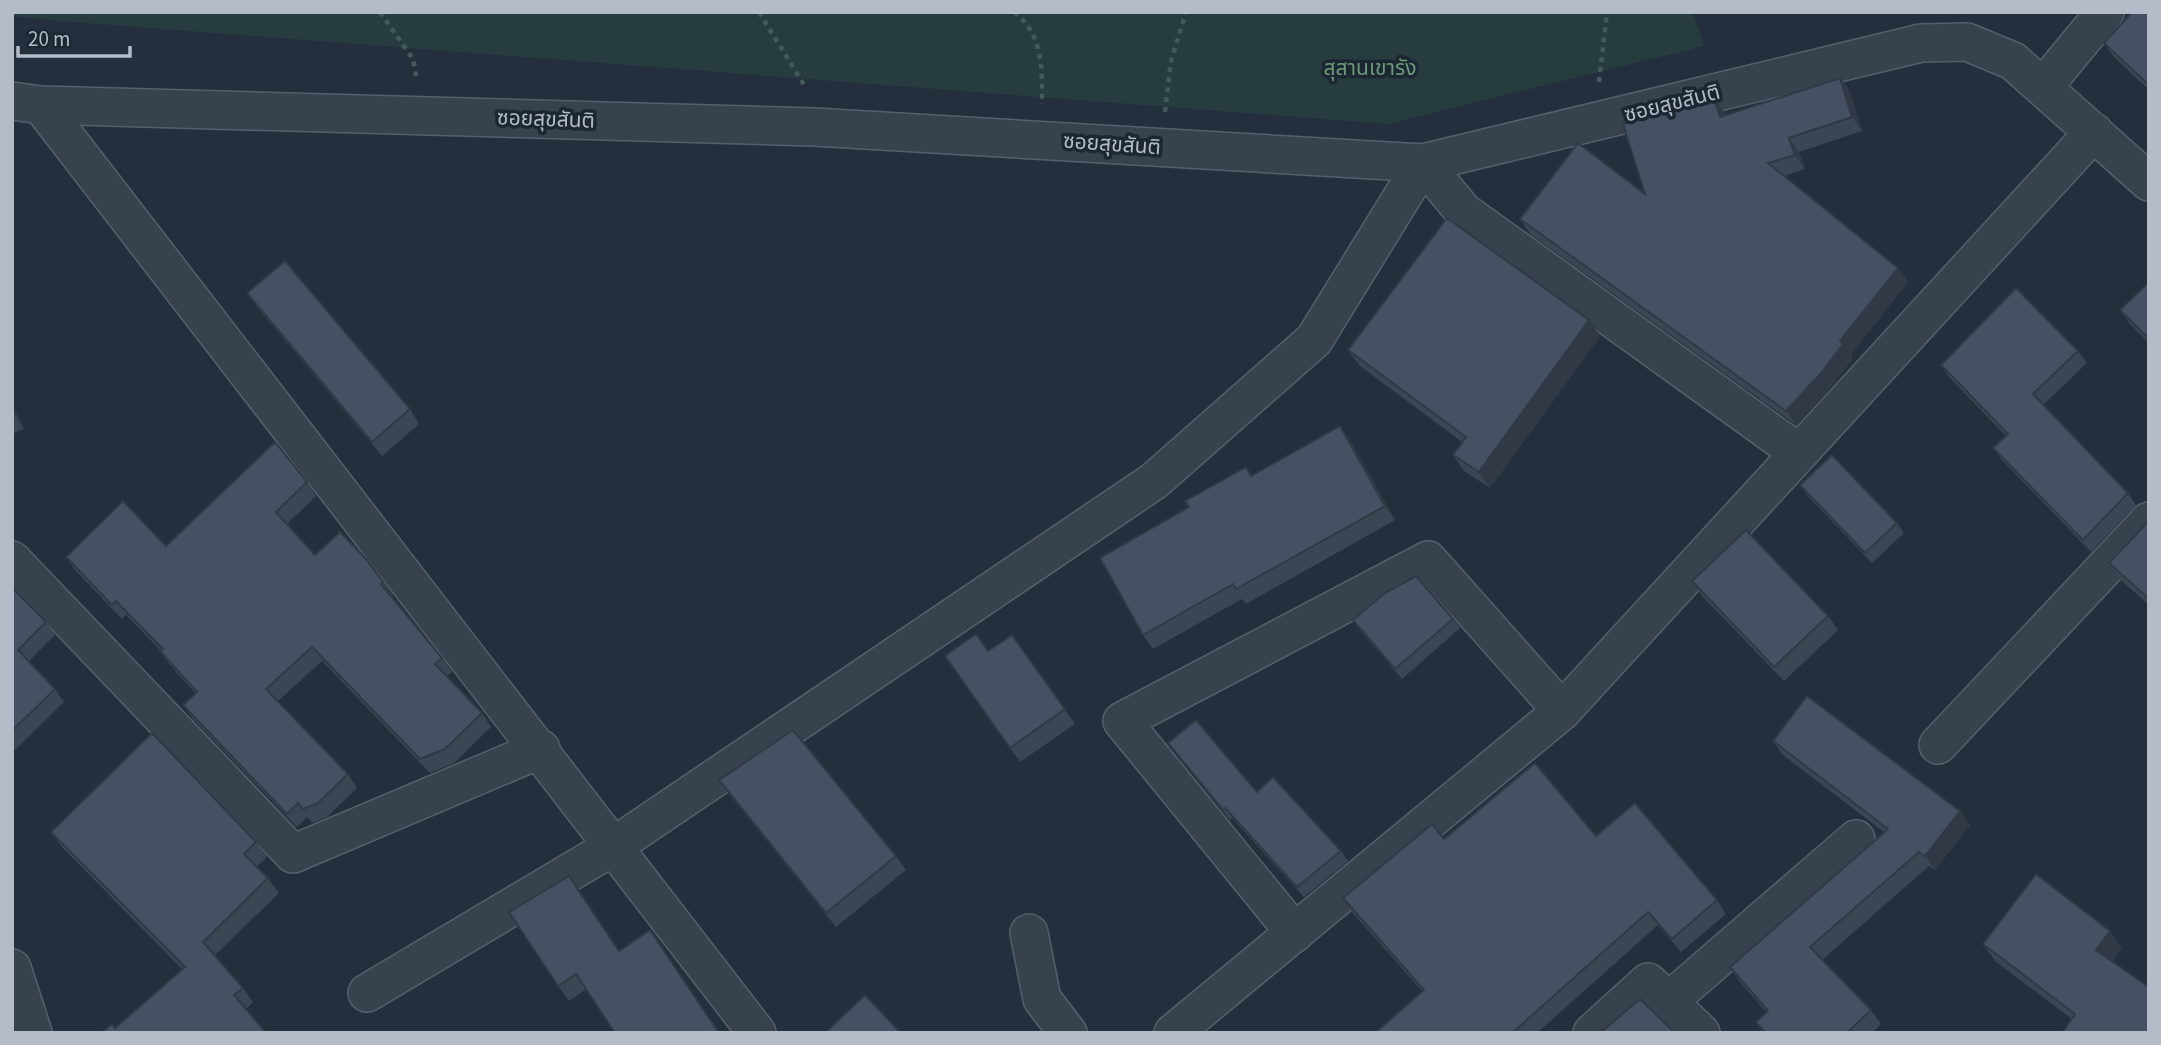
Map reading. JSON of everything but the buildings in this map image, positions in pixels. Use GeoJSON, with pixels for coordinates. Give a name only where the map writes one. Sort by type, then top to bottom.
{"type":"FeatureCollection","features":[{"type":"Feature","properties":{"kind":"street"},"geometry":{"type":"LineString","coordinates":[[2044,86],[2105,12]]}},
{"type":"Feature","properties":{"kind":"street","name":"ซอยสุขสันติ"},"geometry":{"type":"LineString","coordinates":[[27,103],[814,127],[1423,163],[1921,43],[1963,27],[2044,86],[2149,182]]}},
{"type":"Feature","properties":{"kind":"street"},"geometry":{"type":"LineString","coordinates":[[27,103],[541,749],[757,1033]]}},
{"type":"Feature","properties":{"kind":"street"},"geometry":{"type":"LineString","coordinates":[[1174,1033],[1562,711],[2094,132]]}},
{"type":"Feature","properties":{"kind":"street"},"geometry":{"type":"LineString","coordinates":[[367,993],[614,846],[1154,481],[1314,340],[1423,163],[1464,212],[1798,453]]}},
{"type":"Feature","properties":{"kind":"street"},"geometry":{"type":"LineString","coordinates":[[1938,746],[2149,521]]}},
{"type":"Feature","properties":{"kind":"street"},"geometry":{"type":"LineString","coordinates":[[12,560],[293,854],[541,749]]}},
{"type":"Feature","properties":{"kind":"street"},"geometry":{"type":"LineString","coordinates":[[1295,933],[1122,721],[1428,560],[1562,711]]}},
{"type":"Feature","properties":{"kind":"street"},"geometry":{"type":"LineString","coordinates":[[1670,1000],[1856,839]]}},
{"type":"Feature","properties":{"kind":"street"},"geometry":{"type":"LineString","coordinates":[[1029,933],[1042,999],[1068,1033]]}},
{"type":"Feature","properties":{"kind":"street"},"geometry":{"type":"LineString","coordinates":[[12,968],[33,1033]]}},
{"type":"Feature","properties":{"kind":"street"},"geometry":{"type":"LineString","coordinates":[[1592,1033],[1648,982],[1670,1000],[1701,1033]]}},
{"type":"Feature","properties":{"kind":"path"},"geometry":{"type":"LineString","coordinates":[[380,12],[413,59],[423,116]]}},
{"type":"Feature","properties":{"kind":"path"},"geometry":{"type":"LineString","coordinates":[[759,12],[807,91],[814,127]]}},
{"type":"Feature","properties":{"kind":"path"},"geometry":{"type":"LineString","coordinates":[[1014,12],[1025,21],[1042,59],[1041,140]]}},
{"type":"Feature","properties":{"kind":"path"},"geometry":{"type":"LineString","coordinates":[[1161,147],[1171,61],[1185,12]]}},
{"type":"Feature","properties":{"kind":"path"},"geometry":{"type":"LineString","coordinates":[[1594,121],[1607,12]]}},
{"type":"Feature","properties":{"kind":"green space","name":"สุสานเขารัง"},"geometry":{"type":"Polygon","coordinates":[[[12,12],[1693,12],[1704,46],[1388,124],[60,21],[12,16],[12,12]]]}}]}
